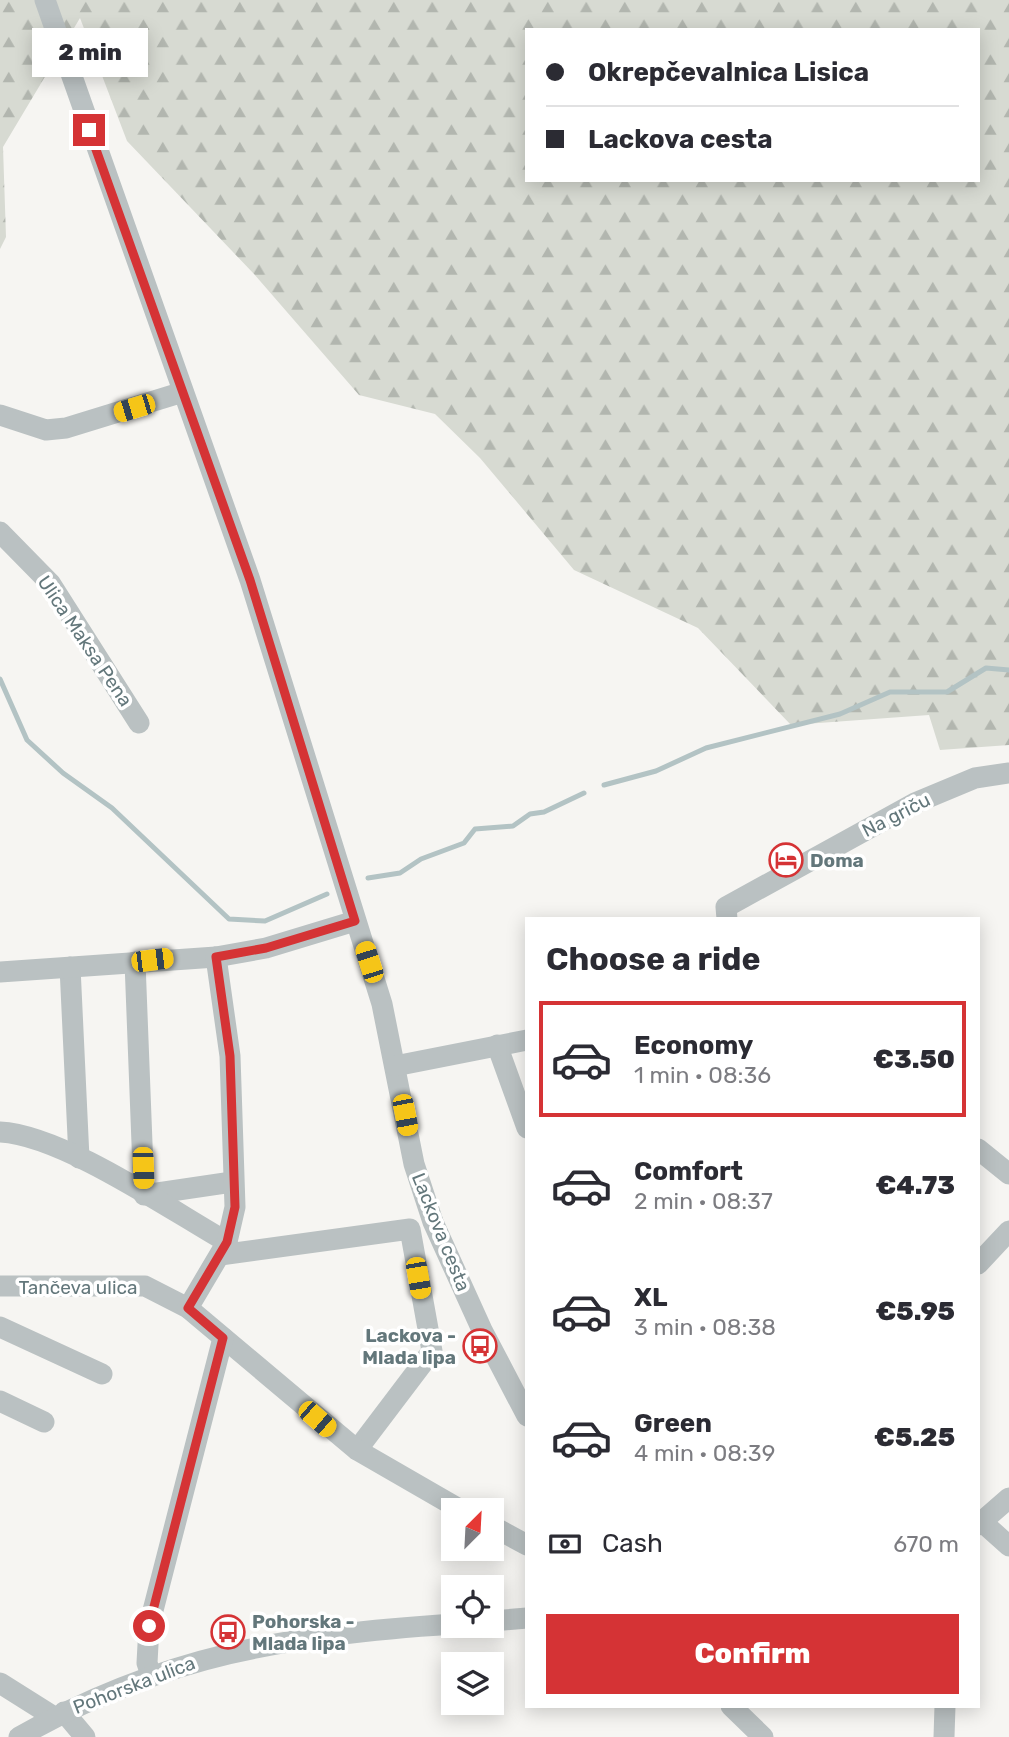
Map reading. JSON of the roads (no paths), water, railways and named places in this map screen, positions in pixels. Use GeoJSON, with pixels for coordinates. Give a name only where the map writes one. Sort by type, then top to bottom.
{"type":"FeatureCollection","features":[{"type":"Feature","properties":{"kind":"street","name":"Lackova cesta"},"geometry":{"type":"LineString","coordinates":[[45,0],[250,580],[382,1004],[414,1164],[433,1222],[482,1330],[525,1412]]}},
{"type":"Feature","properties":{"kind":"street"},"geometry":{"type":"LineString","coordinates":[[0,415],[46,430],[66,428],[183,392]]}},
{"type":"Feature","properties":{"kind":"street","name":"Ulica Maksa Pena"},"geometry":{"type":"LineString","coordinates":[[0,532],[50,583],[139,723]]}},
{"type":"Feature","properties":{"kind":"street","name":"Na griču"},"geometry":{"type":"LineString","coordinates":[[727,917],[726,907],[915,803],[975,778],[1009,773]]}},
{"type":"Feature","properties":{"kind":"street"},"geometry":{"type":"LineString","coordinates":[[0,972],[216,957],[266,948],[355,921]]}},
{"type":"Feature","properties":{"kind":"street"},"geometry":{"type":"LineString","coordinates":[[188,1308],[224,1248],[235,1207],[232,1182],[234,1120],[230,1056],[216,957]]}},
{"type":"Feature","properties":{"kind":"street"},"geometry":{"type":"LineString","coordinates":[[135,962],[144,1195]]}},
{"type":"Feature","properties":{"kind":"street"},"geometry":{"type":"LineString","coordinates":[[70,967],[79,1158]]}},
{"type":"Feature","properties":{"kind":"street"},"geometry":{"type":"LineString","coordinates":[[395,1066],[525,1040]]}},
{"type":"Feature","properties":{"kind":"street"},"geometry":{"type":"LineString","coordinates":[[497,1045],[525,1122]]}},
{"type":"Feature","properties":{"kind":"street"},"geometry":{"type":"LineString","coordinates":[[0,1132],[22,1133],[79,1158],[144,1195],[224,1248],[410,1229],[432,1351],[357,1450]]}},
{"type":"Feature","properties":{"kind":"street"},"geometry":{"type":"LineString","coordinates":[[980,1151],[1009,1174]]}},
{"type":"Feature","properties":{"kind":"street"},"geometry":{"type":"LineString","coordinates":[[144,1195],[232,1182]]}},
{"type":"Feature","properties":{"kind":"street"},"geometry":{"type":"LineString","coordinates":[[980,1262],[1009,1231]]}},
{"type":"Feature","properties":{"kind":"street","name":"Tančeva ulica"},"geometry":{"type":"LineString","coordinates":[[0,1286],[145,1286],[188,1308],[357,1450],[441,1498]]}},
{"type":"Feature","properties":{"kind":"street"},"geometry":{"type":"LineString","coordinates":[[0,1327],[102,1374]]}},
{"type":"Feature","properties":{"kind":"street"},"geometry":{"type":"LineString","coordinates":[[151,1675],[147,1663],[149,1626],[223,1338]]}},
{"type":"Feature","properties":{"kind":"street"},"geometry":{"type":"LineString","coordinates":[[0,1401],[44,1422]]}},
{"type":"Feature","properties":{"kind":"street"},"geometry":{"type":"LineString","coordinates":[[980,1522],[1009,1498]]}},
{"type":"Feature","properties":{"kind":"street"},"geometry":{"type":"LineString","coordinates":[[980,1524],[1009,1546]]}},
{"type":"Feature","properties":{"kind":"street"},"geometry":{"type":"LineString","coordinates":[[504,1533],[525,1544]]}},
{"type":"Feature","properties":{"kind":"street"},"geometry":{"type":"LineString","coordinates":[[504,1621],[525,1618]]}},
{"type":"Feature","properties":{"kind":"street","name":"Pohorska ulica"},"geometry":{"type":"LineString","coordinates":[[19,1737],[59,1714],[151,1675],[270,1642],[324,1634],[441,1625]]}},
{"type":"Feature","properties":{"kind":"street"},"geometry":{"type":"LineString","coordinates":[[0,1683],[59,1714]]}},
{"type":"Feature","properties":{"kind":"street"},"geometry":{"type":"LineString","coordinates":[[732,1708],[763,1737]]}},
{"type":"Feature","properties":{"kind":"street"},"geometry":{"type":"LineString","coordinates":[[944,1737],[945,1708]]}},
{"type":"Feature","properties":{"kind":"street","name":"Pohorska ulica"},"geometry":{"type":"LineString","coordinates":[[59,1714],[85,1737]]}},
{"type":"Feature","properties":{"kind":"waterway"},"geometry":{"type":"LineString","coordinates":[[604,785],[656,771],[706,748],[840,714],[890,692],[947,692],[986,668],[1009,670]]}},
{"type":"Feature","properties":{"kind":"waterway"},"geometry":{"type":"LineString","coordinates":[[0,679],[27,740],[63,773],[112,808],[229,919],[265,921],[327,894]]}},
{"type":"Feature","properties":{"kind":"waterway"},"geometry":{"type":"LineString","coordinates":[[368,878],[400,873],[421,859],[464,843],[475,829],[513,826],[530,814],[544,812],[584,793]]}},
{"type":"Feature","properties":{"kind":"place","name":"Doma"},"geometry":{"type":"Point","coordinates":[786,860]}},
{"type":"Feature","properties":{"kind":"place","name":"Lackova - Mlada lipa"},"geometry":{"type":"Point","coordinates":[480,1346]}},
{"type":"Feature","properties":{"kind":"place","name":"Pohorska - Mlada lipa"},"geometry":{"type":"Point","coordinates":[228,1632]}}]}
